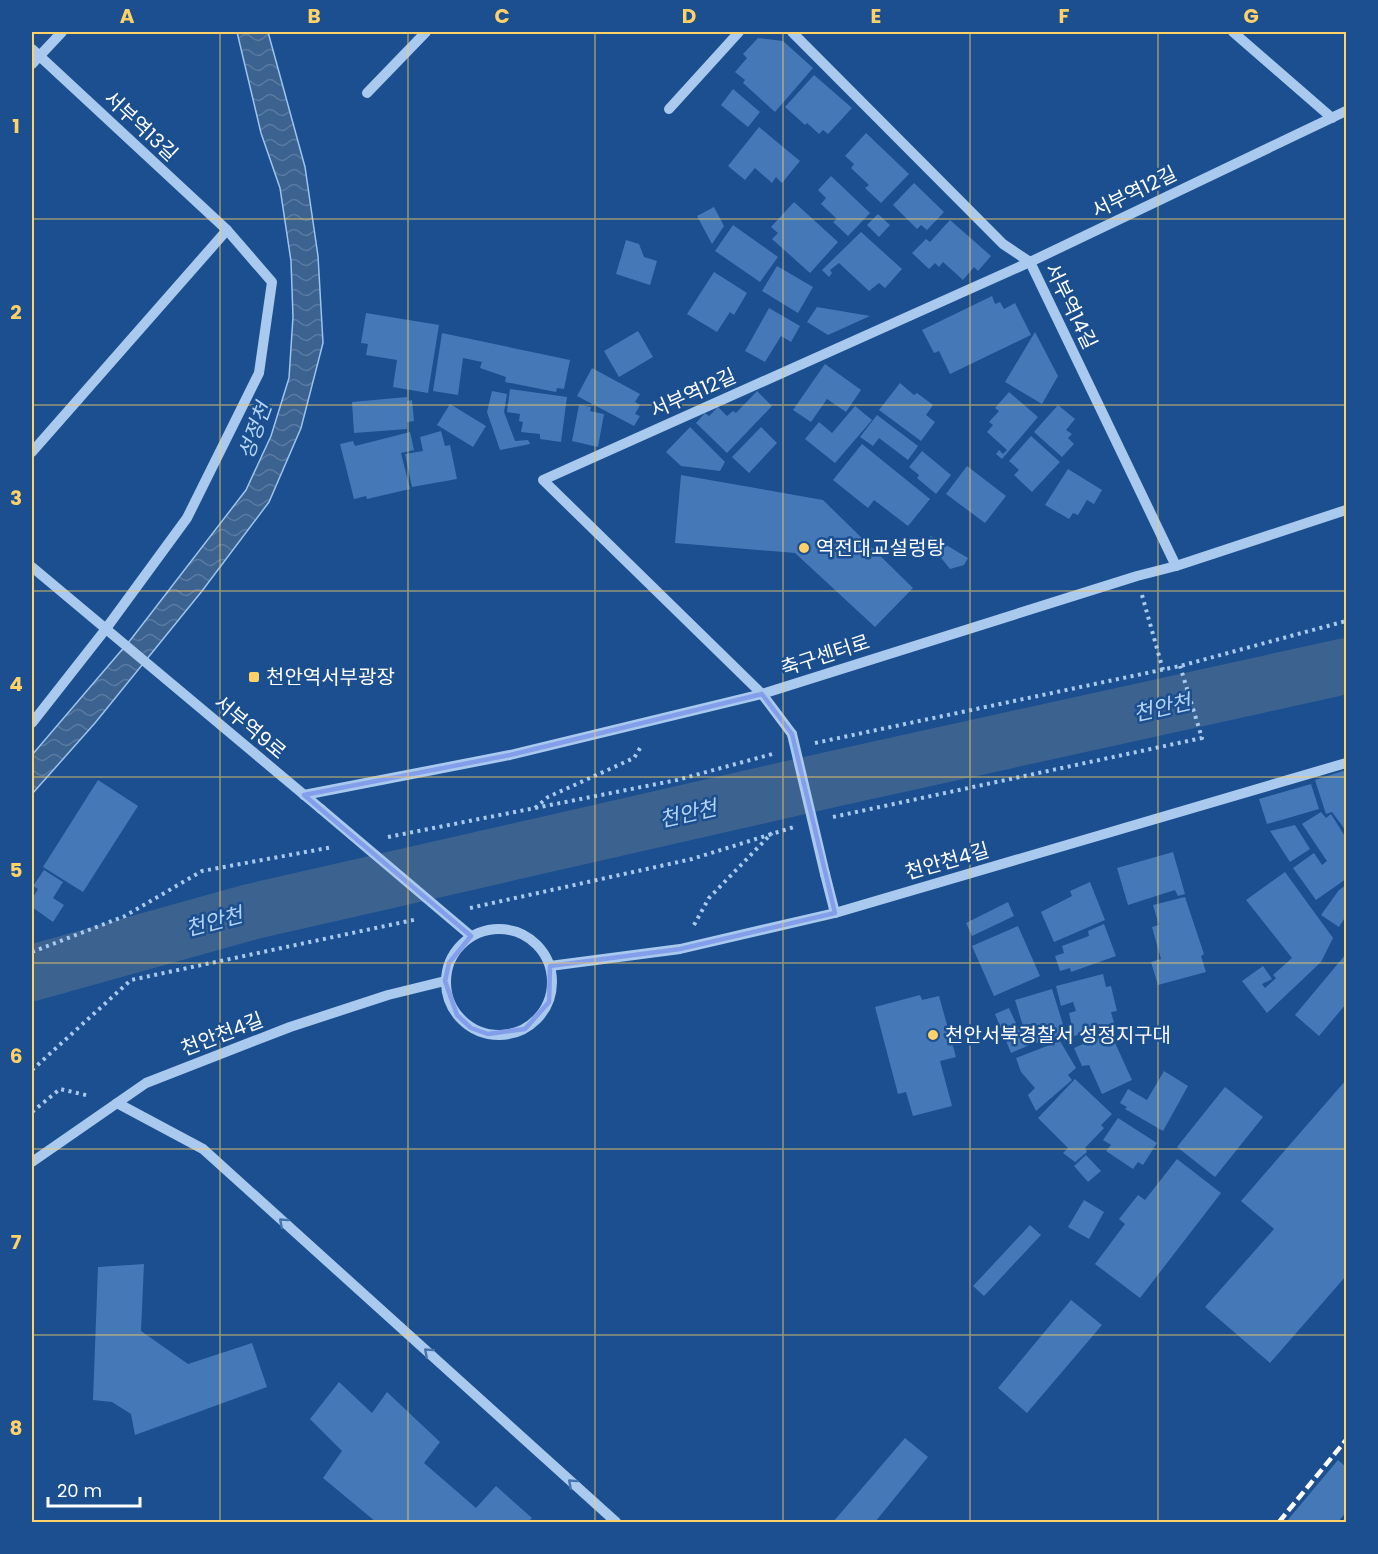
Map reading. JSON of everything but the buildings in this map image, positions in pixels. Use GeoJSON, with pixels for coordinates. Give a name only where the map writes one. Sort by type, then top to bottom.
{"type":"FeatureCollection","features":[{"type":"Feature","properties":{"kind":"street"},"geometry":{"type":"LineString","coordinates":[[34,56],[62,32]]}},
{"type":"Feature","properties":{"kind":"street"},"geometry":{"type":"LineString","coordinates":[[367,93],[426,32]]}},
{"type":"Feature","properties":{"kind":"street"},"geometry":{"type":"LineString","coordinates":[[669,109],[739,32]]}},
{"type":"Feature","properties":{"kind":"street","name":"서부역14길"},"geometry":{"type":"LineString","coordinates":[[792,32],[1003,244],[1030,262],[1176,566]]}},
{"type":"Feature","properties":{"kind":"street"},"geometry":{"type":"LineString","coordinates":[[1233,32],[1332,118]]}},
{"type":"Feature","properties":{"kind":"street","name":"서부역13길"},"geometry":{"type":"LineString","coordinates":[[32,723],[105,630],[187,518],[259,374],[272,282],[227,230],[34,56]]}},
{"type":"Feature","properties":{"kind":"street","name":"서부역12길"},"geometry":{"type":"LineString","coordinates":[[835,913],[792,734],[762,694],[543,480],[1030,262],[1347,111]]}},
{"type":"Feature","properties":{"kind":"street"},"geometry":{"type":"LineString","coordinates":[[32,452],[227,230]]}},
{"type":"Feature","properties":{"kind":"street","name":"축구센터로"},"geometry":{"type":"LineString","coordinates":[[304,795],[510,755],[762,694],[1137,576],[1176,566],[1347,510]]}},
{"type":"Feature","properties":{"kind":"street"},"geometry":{"type":"LineString","coordinates":[[32,567],[105,630]]}},
{"type":"Feature","properties":{"kind":"street","name":"서부역9로"},"geometry":{"type":"LineString","coordinates":[[105,630],[321,808],[471,936]]}},
{"type":"Feature","properties":{"kind":"street","name":"천안천4길"},"geometry":{"type":"LineString","coordinates":[[550,966],[680,949],[835,913],[1347,763]]}},
{"type":"Feature","properties":{"kind":"street"},"geometry":{"type":"LineString","coordinates":[[502,928],[518,931],[532,939],[543,951],[550,966],[553,984],[549,1002],[525,1029],[507,1035],[488,1034],[471,1028],[457,1015],[449,999],[445,981],[449,963],[457,948],[471,936],[486,930],[502,928]]}},
{"type":"Feature","properties":{"kind":"street","name":"천안천4길"},"geometry":{"type":"LineString","coordinates":[[32,1162],[147,1083],[290,1028],[388,995],[445,981]]}},
{"type":"Feature","properties":{"kind":"street"},"geometry":{"type":"LineString","coordinates":[[117,1103],[203,1149],[616,1522]]}},
{"type":"Feature","properties":{"kind":"path"},"geometry":{"type":"LineString","coordinates":[[1137,576],[1163,670]]}},
{"type":"Feature","properties":{"kind":"path"},"geometry":{"type":"LineString","coordinates":[[803,746],[1163,670],[1347,621]]}},
{"type":"Feature","properties":{"kind":"path"},"geometry":{"type":"LineString","coordinates":[[830,817],[1202,738],[1180,666]]}},
{"type":"Feature","properties":{"kind":"path"},"geometry":{"type":"LineString","coordinates":[[534,809],[548,797],[634,758],[659,719]]}},
{"type":"Feature","properties":{"kind":"path"},"geometry":{"type":"LineString","coordinates":[[378,839],[677,780],[780,752]]}},
{"type":"Feature","properties":{"kind":"path"},"geometry":{"type":"LineString","coordinates":[[464,910],[692,859],[796,826]]}},
{"type":"Feature","properties":{"kind":"path"},"geometry":{"type":"LineString","coordinates":[[680,949],[709,898],[773,833]]}},
{"type":"Feature","properties":{"kind":"path"},"geometry":{"type":"LineString","coordinates":[[32,952],[125,916],[202,871],[343,845]]}},
{"type":"Feature","properties":{"kind":"path"},"geometry":{"type":"LineString","coordinates":[[32,1070],[131,980],[430,917]]}},
{"type":"Feature","properties":{"kind":"path"},"geometry":{"type":"LineString","coordinates":[[32,1112],[60,1089],[117,1103]]}},
{"type":"Feature","properties":{"kind":"highlighted area"},"geometry":{"type":"Polygon","coordinates":[[[762,694],[792,734],[835,913],[680,949],[550,966],[549,1002],[525,1029],[488,1034],[471,1028],[457,1015],[445,981],[449,963],[471,936],[304,795],[510,755],[762,694]]]}},
{"type":"Feature","properties":{"kind":"water"},"geometry":{"type":"Polygon","coordinates":[[[237,32],[268,32],[305,167],[318,256],[323,343],[301,428],[269,502],[202,591],[95,723],[32,794],[32,755],[132,638],[246,490],[271,436],[289,378],[293,317],[291,261],[280,188],[261,133],[237,32]]]}},
{"type":"Feature","properties":{"kind":"waterway","name":"천안천"},"geometry":{"type":"LineString","coordinates":[[32,973],[250,912],[833,779],[1346,666]]}},
{"type":"Feature","properties":{"kind":"railway"},"geometry":{"type":"LineString","coordinates":[[1279,1522],[1346,1440]]}},
{"type":"Feature","properties":{"kind":"place","name":"역전대교설렁탕"},"geometry":{"type":"Point","coordinates":[804,548]}},
{"type":"Feature","properties":{"kind":"place","name":"천안역서부광장"},"geometry":{"type":"Point","coordinates":[254,677]}},
{"type":"Feature","properties":{"kind":"place","name":"천안서북경찰서 성정지구대"},"geometry":{"type":"Point","coordinates":[933,1035]}},
{"type":"Feature","properties":{"kind":"water label","name":"성정천"},"geometry":{"type":"Point","coordinates":[255,431]}}]}
